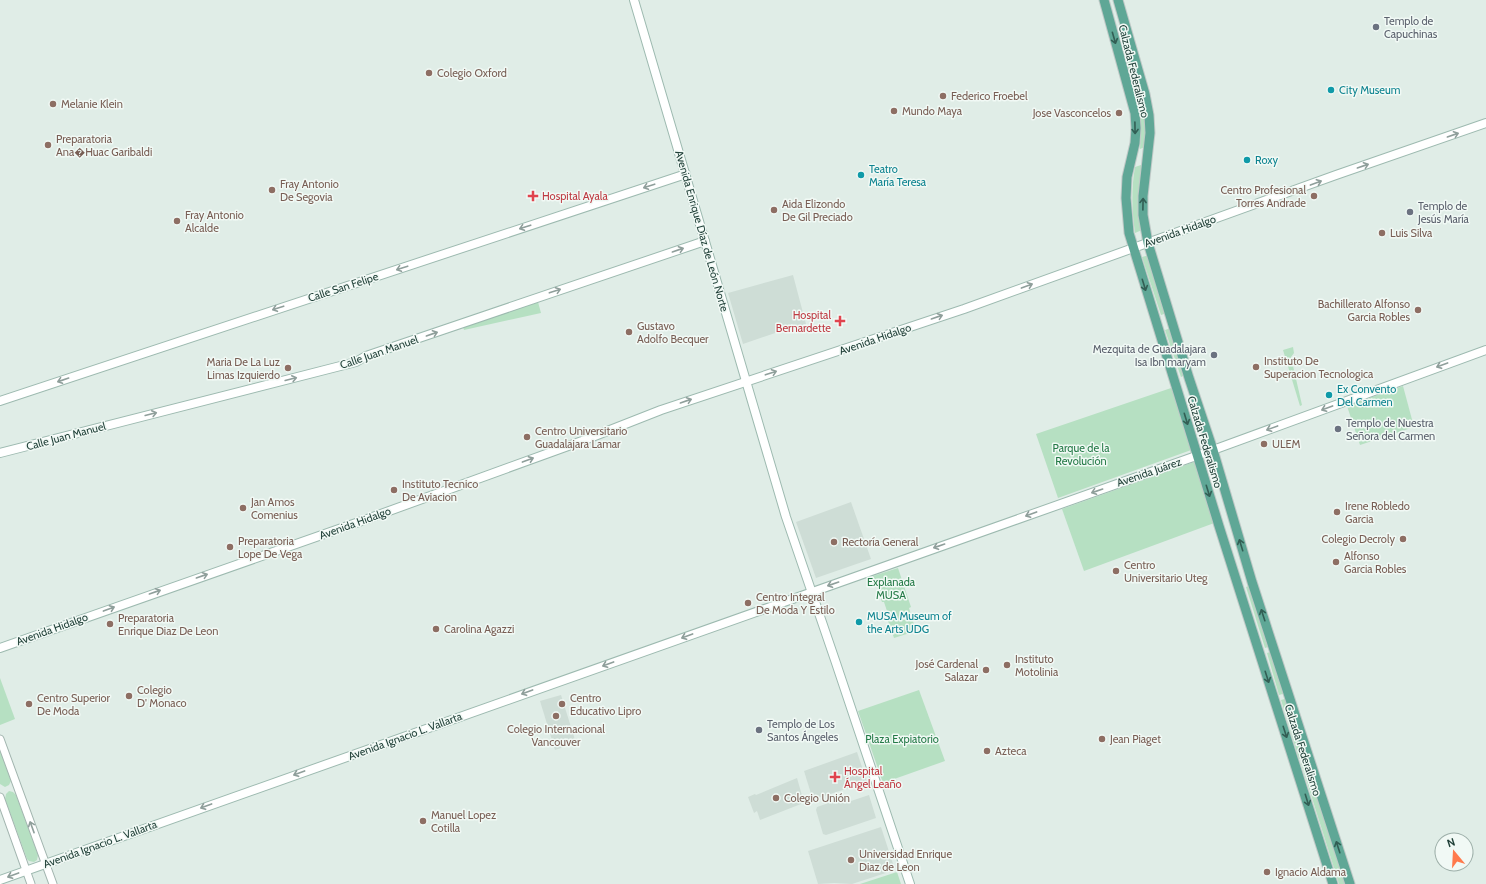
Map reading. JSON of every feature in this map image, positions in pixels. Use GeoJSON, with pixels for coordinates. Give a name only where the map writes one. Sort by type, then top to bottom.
{"type":"FeatureCollection","features":[{"type":"Feature","properties":{"kind":"main road","name":"Avenida Enrique Díaz de León Norte"},"geometry":{"type":"LineString","coordinates":[[634,0],[769,462],[811,592],[910,884]]}},
{"type":"Feature","properties":{"kind":"main road","name":"Calzada Federalismo"},"geometry":{"type":"LineString","coordinates":[[1104,0],[1134,113],[1136,128],[1135,143],[1127,177],[1126,198],[1126,218],[1133,248],[1197,456],[1333,884]]}},
{"type":"Feature","properties":{"kind":"main road","name":"Calzada Federalismo"},"geometry":{"type":"LineString","coordinates":[[1118,0],[1145,94],[1149,115],[1150,133],[1143,196],[1143,215],[1148,243],[1189,378],[1213,450],[1252,582],[1350,884]]}},
{"type":"Feature","properties":{"kind":"main road","name":"Avenida Hidalgo"},"geometry":{"type":"LineString","coordinates":[[0,648],[582,441],[661,410],[964,309],[1486,123]]}},
{"type":"Feature","properties":{"kind":"main road","name":"Calle San Felipe"},"geometry":{"type":"LineString","coordinates":[[0,402],[686,174]]}},
{"type":"Feature","properties":{"kind":"main road","name":"Calle Juan Manuel"},"geometry":{"type":"LineString","coordinates":[[0,453],[356,362],[366,356],[705,241]]}},
{"type":"Feature","properties":{"kind":"main road","name":"Avenida Juárez"},"geometry":{"type":"LineString","coordinates":[[811,592],[1197,456],[1486,350]]}},
{"type":"Feature","properties":{"kind":"main road","name":"Avenida Ignacio L. Vallarta"},"geometry":{"type":"LineString","coordinates":[[0,880],[811,592]]}},
{"type":"Feature","properties":{"kind":"street"},"geometry":{"type":"LineString","coordinates":[[0,739],[53,884]]}},
{"type":"Feature","properties":{"kind":"street"},"geometry":{"type":"LineString","coordinates":[[0,797],[31,884]]}},
{"type":"Feature","properties":{"kind":"shaded area"},"geometry":{"type":"Polygon","coordinates":[[[793,275],[806,324],[743,344],[728,293],[793,275]]]}},
{"type":"Feature","properties":{"kind":"shaded area","name":"Rectoría General"},"geometry":{"type":"Polygon","coordinates":[[[851,502],[871,559],[816,578],[796,522],[851,502]]]}},
{"type":"Feature","properties":{"kind":"shaded area"},"geometry":{"type":"Polygon","coordinates":[[[561,695],[576,743],[555,750],[540,701],[561,695]]]}},
{"type":"Feature","properties":{"kind":"shaded area","name":"Hospital Ángel Leaño"},"geometry":{"type":"Polygon","coordinates":[[[857,752],[867,782],[815,799],[812,797],[804,771],[857,752]]]}},
{"type":"Feature","properties":{"kind":"shaded area","name":"Colegio Unión"},"geometry":{"type":"Polygon","coordinates":[[[797,778],[803,799],[799,801],[801,804],[760,820],[757,811],[754,813],[748,797],[797,778]]]}},
{"type":"Feature","properties":{"kind":"shaded area"},"geometry":{"type":"Polygon","coordinates":[[[869,795],[876,818],[826,835],[823,834],[816,810],[817,807],[849,796],[851,801],[869,795]]]}},
{"type":"Feature","properties":{"kind":"shaded area","name":"Universidad Enrique Diaz de Leon"},"geometry":{"type":"Polygon","coordinates":[[[881,827],[895,870],[852,884],[818,884],[808,851],[881,827]]]}},
{"type":"Feature","properties":{"kind":"green space"},"geometry":{"type":"Polygon","coordinates":[[[1126,37],[1140,86],[1134,88],[1120,39],[1126,37]]]}},
{"type":"Feature","properties":{"kind":"green space"},"geometry":{"type":"Polygon","coordinates":[[[1145,103],[1147,146],[1140,149],[1141,126],[1139,104],[1145,103]]]}},
{"type":"Feature","properties":{"kind":"green space"},"geometry":{"type":"Polygon","coordinates":[[[1144,164],[1142,230],[1135,233],[1132,200],[1135,167],[1144,164]]]}},
{"type":"Feature","properties":{"kind":"green space"},"geometry":{"type":"Polygon","coordinates":[[[1149,255],[1167,313],[1161,315],[1142,257],[1149,255]]]}},
{"type":"Feature","properties":{"kind":"green space"},"geometry":{"type":"Polygon","coordinates":[[[538,302],[541,313],[464,330],[463,327],[538,302]]]}},
{"type":"Feature","properties":{"kind":"green space"},"geometry":{"type":"Polygon","coordinates":[[[1171,328],[1187,374],[1181,377],[1165,330],[1171,328]]]}},
{"type":"Feature","properties":{"kind":"green space"},"geometry":{"type":"Polygon","coordinates":[[[1293,347],[1294,353],[1291,357],[1302,405],[1300,406],[1283,350],[1293,347]]]}},
{"type":"Feature","properties":{"kind":"green space"},"geometry":{"type":"Polygon","coordinates":[[[1403,386],[1414,427],[1360,445],[1347,406],[1403,386]]]}},
{"type":"Feature","properties":{"kind":"green space","name":"Parque de la Revolución"},"geometry":{"type":"Polygon","coordinates":[[[1174,387],[1194,449],[1058,498],[1036,434],[1174,387]]]}},
{"type":"Feature","properties":{"kind":"green space","name":"Parque de la Revolución"},"geometry":{"type":"Polygon","coordinates":[[[1197,461],[1217,522],[1084,571],[1062,509],[1197,461]]]}},
{"type":"Feature","properties":{"kind":"green space","name":"Explanada MUSA"},"geometry":{"type":"Polygon","coordinates":[[[898,568],[911,607],[909,608],[916,631],[894,638],[885,612],[887,611],[884,602],[882,602],[873,576],[898,568]]]}},
{"type":"Feature","properties":{"kind":"green space"},"geometry":{"type":"Polygon","coordinates":[[[1252,585],[1271,646],[1265,648],[1246,587],[1252,585]]]}},
{"type":"Feature","properties":{"kind":"green space"},"geometry":{"type":"Polygon","coordinates":[[[1273,651],[1286,693],[1279,695],[1267,653],[1273,651]]]}},
{"type":"Feature","properties":{"kind":"green space"},"geometry":{"type":"Polygon","coordinates":[[[0,678],[15,719],[0,725],[0,678]]]}},
{"type":"Feature","properties":{"kind":"green space","name":"Plaza Expiatorio"},"geometry":{"type":"Polygon","coordinates":[[[919,690],[945,761],[883,783],[858,711],[919,690]]]}},
{"type":"Feature","properties":{"kind":"green space"},"geometry":{"type":"Polygon","coordinates":[[[1288,698],[1306,757],[1299,759],[1281,700],[1288,698]]]}},
{"type":"Feature","properties":{"kind":"green space"},"geometry":{"type":"Polygon","coordinates":[[[0,750],[11,781],[9,785],[5,787],[0,784],[0,750]]]}},
{"type":"Feature","properties":{"kind":"green space"},"geometry":{"type":"Polygon","coordinates":[[[1308,761],[1346,884],[1339,884],[1301,763],[1308,761]]]}},
{"type":"Feature","properties":{"kind":"green space"},"geometry":{"type":"Polygon","coordinates":[[[9,791],[16,795],[38,855],[37,860],[34,862],[27,859],[5,799],[6,794],[9,791]]]}},
{"type":"Feature","properties":{"kind":"green space"},"geometry":{"type":"Polygon","coordinates":[[[897,872],[901,884],[860,884],[897,872]]]}},
{"type":"Feature","properties":{"kind":"place","name":"Templo de Capuchinas"},"geometry":{"type":"Point","coordinates":[1376,27]}},
{"type":"Feature","properties":{"kind":"place","name":"Colegio Oxford"},"geometry":{"type":"Point","coordinates":[429,73]}},
{"type":"Feature","properties":{"kind":"place","name":"City Museum"},"geometry":{"type":"Point","coordinates":[1331,90]}},
{"type":"Feature","properties":{"kind":"place","name":"Federico Froebel"},"geometry":{"type":"Point","coordinates":[943,96]}},
{"type":"Feature","properties":{"kind":"place","name":"Melanie Klein"},"geometry":{"type":"Point","coordinates":[53,104]}},
{"type":"Feature","properties":{"kind":"place","name":"Mundo Maya"},"geometry":{"type":"Point","coordinates":[894,111]}},
{"type":"Feature","properties":{"kind":"place","name":"Jose Vasconcelos"},"geometry":{"type":"Point","coordinates":[1119,113]}},
{"type":"Feature","properties":{"kind":"place","name":"Preparatoria Ana�Huac Garibaldi"},"geometry":{"type":"Point","coordinates":[48,145]}},
{"type":"Feature","properties":{"kind":"place","name":"Roxy"},"geometry":{"type":"Point","coordinates":[1247,160]}},
{"type":"Feature","properties":{"kind":"place","name":"Teatro María Teresa"},"geometry":{"type":"Point","coordinates":[861,175]}},
{"type":"Feature","properties":{"kind":"place","name":"Fray Antonio De Segovia"},"geometry":{"type":"Point","coordinates":[272,190]}},
{"type":"Feature","properties":{"kind":"place","name":"Hospital Ayala"},"geometry":{"type":"Point","coordinates":[533,196]}},
{"type":"Feature","properties":{"kind":"place","name":"Centro Profesional Torres Andrade"},"geometry":{"type":"Point","coordinates":[1314,196]}},
{"type":"Feature","properties":{"kind":"place","name":"Aida Elizondo De Gil Preciado"},"geometry":{"type":"Point","coordinates":[774,210]}},
{"type":"Feature","properties":{"kind":"place","name":"Templo de Jesús María"},"geometry":{"type":"Point","coordinates":[1410,212]}},
{"type":"Feature","properties":{"kind":"place","name":"Fray Antonio Alcalde"},"geometry":{"type":"Point","coordinates":[177,221]}},
{"type":"Feature","properties":{"kind":"place","name":"Luis Silva"},"geometry":{"type":"Point","coordinates":[1382,233]}},
{"type":"Feature","properties":{"kind":"place","name":"Bachillerato Alfonso Garcia Robles"},"geometry":{"type":"Point","coordinates":[1418,310]}},
{"type":"Feature","properties":{"kind":"place","name":"Hospital Bernardette"},"geometry":{"type":"Point","coordinates":[840,321]}},
{"type":"Feature","properties":{"kind":"place","name":"Gustavo Adolfo Becquer"},"geometry":{"type":"Point","coordinates":[629,332]}},
{"type":"Feature","properties":{"kind":"place","name":"Mezquita de Guadalajara Isa Ibn maryam"},"geometry":{"type":"Point","coordinates":[1214,355]}},
{"type":"Feature","properties":{"kind":"place","name":"Instituto De Superacion Tecnologica"},"geometry":{"type":"Point","coordinates":[1256,367]}},
{"type":"Feature","properties":{"kind":"place","name":"Maria De La Luz Limas Izquierdo"},"geometry":{"type":"Point","coordinates":[288,368]}},
{"type":"Feature","properties":{"kind":"place","name":"Ex Convento Del Carmen"},"geometry":{"type":"Point","coordinates":[1329,395]}},
{"type":"Feature","properties":{"kind":"place","name":"Templo de Nuestra Señora del Carmen"},"geometry":{"type":"Point","coordinates":[1338,429]}},
{"type":"Feature","properties":{"kind":"place","name":"Centro Universitario Guadalajara Lamar"},"geometry":{"type":"Point","coordinates":[527,437]}},
{"type":"Feature","properties":{"kind":"place","name":"ULEM"},"geometry":{"type":"Point","coordinates":[1264,444]}},
{"type":"Feature","properties":{"kind":"place","name":"Instituto Tecnico De Aviacion"},"geometry":{"type":"Point","coordinates":[394,490]}},
{"type":"Feature","properties":{"kind":"place","name":"Jan Amos Comenius"},"geometry":{"type":"Point","coordinates":[243,508]}},
{"type":"Feature","properties":{"kind":"place","name":"Irene Robledo Garcia"},"geometry":{"type":"Point","coordinates":[1337,512]}},
{"type":"Feature","properties":{"kind":"place","name":"Colegio Decroly"},"geometry":{"type":"Point","coordinates":[1403,539]}},
{"type":"Feature","properties":{"kind":"place","name":"Rectoría General"},"geometry":{"type":"Point","coordinates":[834,542]}},
{"type":"Feature","properties":{"kind":"place","name":"Preparatoria Lope De Vega"},"geometry":{"type":"Point","coordinates":[230,547]}},
{"type":"Feature","properties":{"kind":"place","name":"Alfonso Garcia Robles"},"geometry":{"type":"Point","coordinates":[1336,562]}},
{"type":"Feature","properties":{"kind":"place","name":"Centro Universitario Uteg"},"geometry":{"type":"Point","coordinates":[1116,571]}},
{"type":"Feature","properties":{"kind":"place","name":"Centro Integral De Moda Y Estilo"},"geometry":{"type":"Point","coordinates":[748,603]}},
{"type":"Feature","properties":{"kind":"place","name":"MUSA Museum of the Arts UDG"},"geometry":{"type":"Point","coordinates":[859,622]}},
{"type":"Feature","properties":{"kind":"place","name":"Preparatoria Enrique Diaz De Leon"},"geometry":{"type":"Point","coordinates":[110,624]}},
{"type":"Feature","properties":{"kind":"place","name":"Carolina Agazzi"},"geometry":{"type":"Point","coordinates":[436,629]}},
{"type":"Feature","properties":{"kind":"place","name":"Instituto Motolinia"},"geometry":{"type":"Point","coordinates":[1007,665]}},
{"type":"Feature","properties":{"kind":"place","name":"José Cardenal Salazar"},"geometry":{"type":"Point","coordinates":[986,670]}},
{"type":"Feature","properties":{"kind":"place","name":"Colegio D' Monaco"},"geometry":{"type":"Point","coordinates":[129,696]}},
{"type":"Feature","properties":{"kind":"place","name":"Centro Superior De Moda"},"geometry":{"type":"Point","coordinates":[29,704]}},
{"type":"Feature","properties":{"kind":"place","name":"Centro Educativo Lipro"},"geometry":{"type":"Point","coordinates":[562,704]}},
{"type":"Feature","properties":{"kind":"place","name":"Colegio Internacional Vancouver"},"geometry":{"type":"Point","coordinates":[556,716]}},
{"type":"Feature","properties":{"kind":"place","name":"Templo de Los Santos Ángeles"},"geometry":{"type":"Point","coordinates":[759,730]}},
{"type":"Feature","properties":{"kind":"place","name":"Jean Piaget"},"geometry":{"type":"Point","coordinates":[1102,739]}},
{"type":"Feature","properties":{"kind":"place","name":"Azteca"},"geometry":{"type":"Point","coordinates":[987,751]}},
{"type":"Feature","properties":{"kind":"place","name":"Hospital Ángel Leaño"},"geometry":{"type":"Point","coordinates":[835,777]}},
{"type":"Feature","properties":{"kind":"place","name":"Colegio Unión"},"geometry":{"type":"Point","coordinates":[776,798]}},
{"type":"Feature","properties":{"kind":"place","name":"Manuel Lopez Cotilla"},"geometry":{"type":"Point","coordinates":[423,821]}},
{"type":"Feature","properties":{"kind":"place","name":"Universidad Enrique Diaz de Leon"},"geometry":{"type":"Point","coordinates":[851,860]}},
{"type":"Feature","properties":{"kind":"place","name":"Ignacio Aldama"},"geometry":{"type":"Point","coordinates":[1267,872]}}]}
